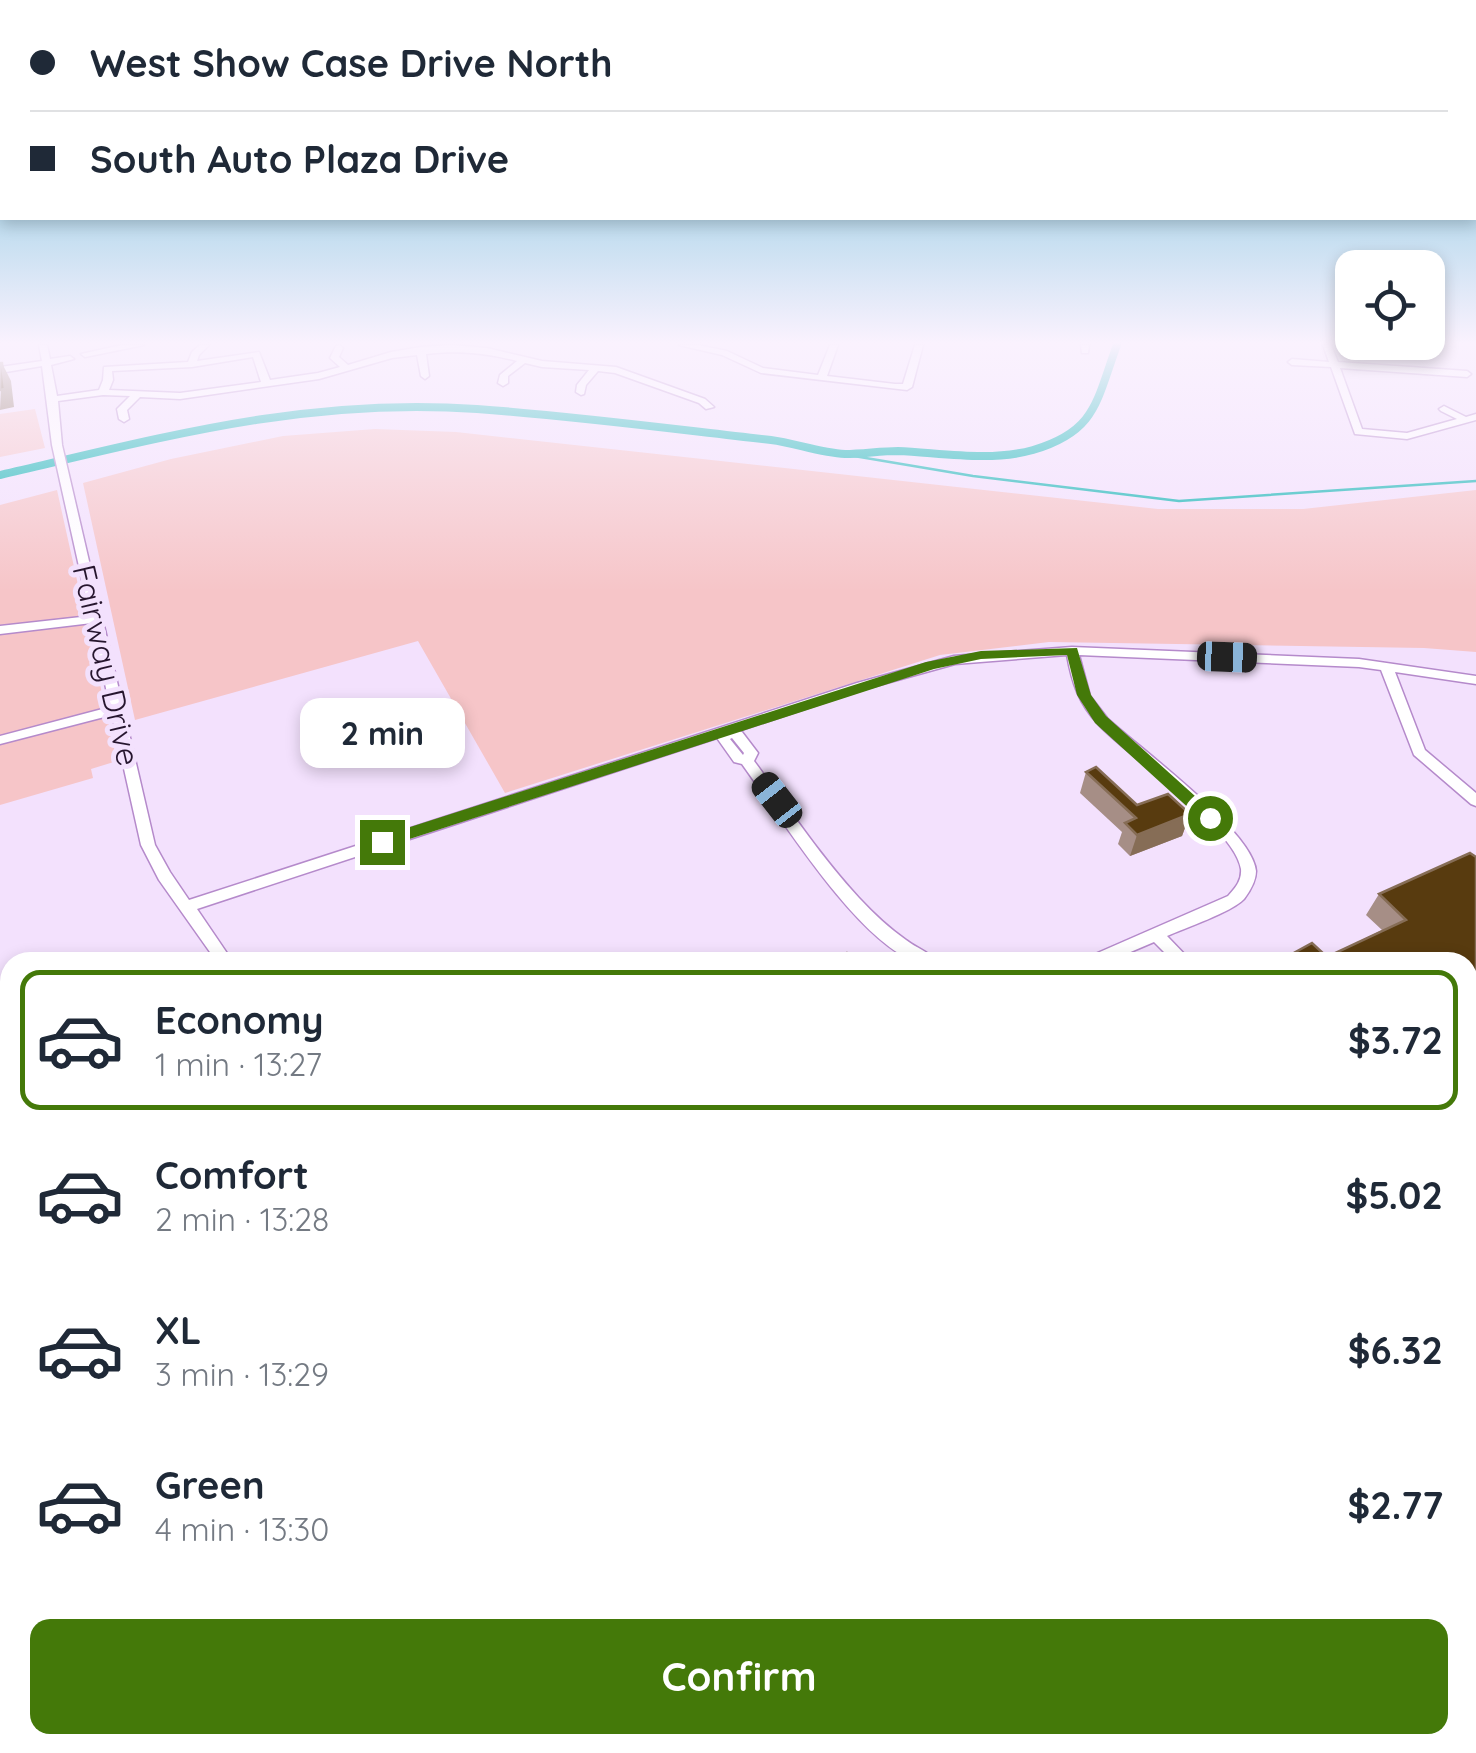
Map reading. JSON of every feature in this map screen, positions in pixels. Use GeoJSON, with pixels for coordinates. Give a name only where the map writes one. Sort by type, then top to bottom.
{"type":"FeatureCollection","features":[{"type":"Feature","properties":{"kind":"street","name":"Fairway Drive"},"geometry":{"type":"LineString","coordinates":[[55,427],[65,486],[148,844],[158,871],[219,952]]}},
{"type":"Feature","properties":{"kind":"street"},"geometry":{"type":"LineString","coordinates":[[1356,427],[1358,432],[1378,437],[1407,436],[1440,427]]}},
{"type":"Feature","properties":{"kind":"street"},"geometry":{"type":"LineString","coordinates":[[0,630],[98,619]]}},
{"type":"Feature","properties":{"kind":"street"},"geometry":{"type":"LineString","coordinates":[[1072,650],[1084,695],[1100,720],[1229,835],[1248,866],[1246,886],[1233,900],[1117,952]]}},
{"type":"Feature","properties":{"kind":"street"},"geometry":{"type":"LineString","coordinates":[[185,907],[931,665],[981,655],[1072,650],[1386,666],[1476,680]]}},
{"type":"Feature","properties":{"kind":"street"},"geometry":{"type":"LineString","coordinates":[[1386,666],[1419,752],[1476,802]]}},
{"type":"Feature","properties":{"kind":"street"},"geometry":{"type":"LineString","coordinates":[[0,740],[118,710]]}},
{"type":"Feature","properties":{"kind":"street"},"geometry":{"type":"LineString","coordinates":[[724,732],[723,739],[738,759],[747,761],[867,919],[907,952]]}},
{"type":"Feature","properties":{"kind":"street"},"geometry":{"type":"LineString","coordinates":[[1157,936],[1174,952]]}},
{"type":"Feature","properties":{"kind":"shaded area"},"geometry":{"type":"Polygon","coordinates":[[[0,427],[40,427],[45,448],[0,457],[0,427]]]}},
{"type":"Feature","properties":{"kind":"shaded area"},"geometry":{"type":"Polygon","coordinates":[[[375,429],[456,432],[1158,509],[1303,509],[1476,490],[1476,652],[1049,642],[940,655],[505,793],[418,641],[135,720],[83,483],[171,459],[283,436],[375,429]]]}},
{"type":"Feature","properties":{"kind":"shaded area"},"geometry":{"type":"Polygon","coordinates":[[[57,490],[117,761],[91,769],[93,778],[0,805],[0,505],[57,490]]]}},
{"type":"Feature","properties":{"kind":"building"},"geometry":{"type":"Polygon","coordinates":[[[1096,767],[1137,805],[1168,794],[1190,814],[1137,835],[1125,823],[1136,818],[1086,772],[1096,767]]]}},
{"type":"Feature","properties":{"kind":"building"},"geometry":{"type":"Polygon","coordinates":[[[1470,853],[1476,857],[1476,952],[1338,952],[1406,920],[1379,894],[1470,853]]]}},
{"type":"Feature","properties":{"kind":"building"},"geometry":{"type":"Polygon","coordinates":[[[1312,943],[1322,952],[1296,952],[1312,943]]]}},
{"type":"Feature","properties":{"kind":"waterway"},"geometry":{"type":"LineString","coordinates":[[0,475],[216,427]]}},
{"type":"Feature","properties":{"kind":"waterway"},"geometry":{"type":"LineString","coordinates":[[657,427],[771,440],[845,454],[898,451],[966,456],[1000,456],[1033,450],[1077,427]]}},
{"type":"Feature","properties":{"kind":"waterway"},"geometry":{"type":"LineString","coordinates":[[842,454],[973,476],[1179,501],[1476,481]]}},
{"type":"Feature","properties":{"kind":"route"},"geometry":{"type":"LineString","coordinates":[[382,842],[931,665],[981,655],[1072,650],[1078,682],[1100,720],[1210,818]]}}]}
